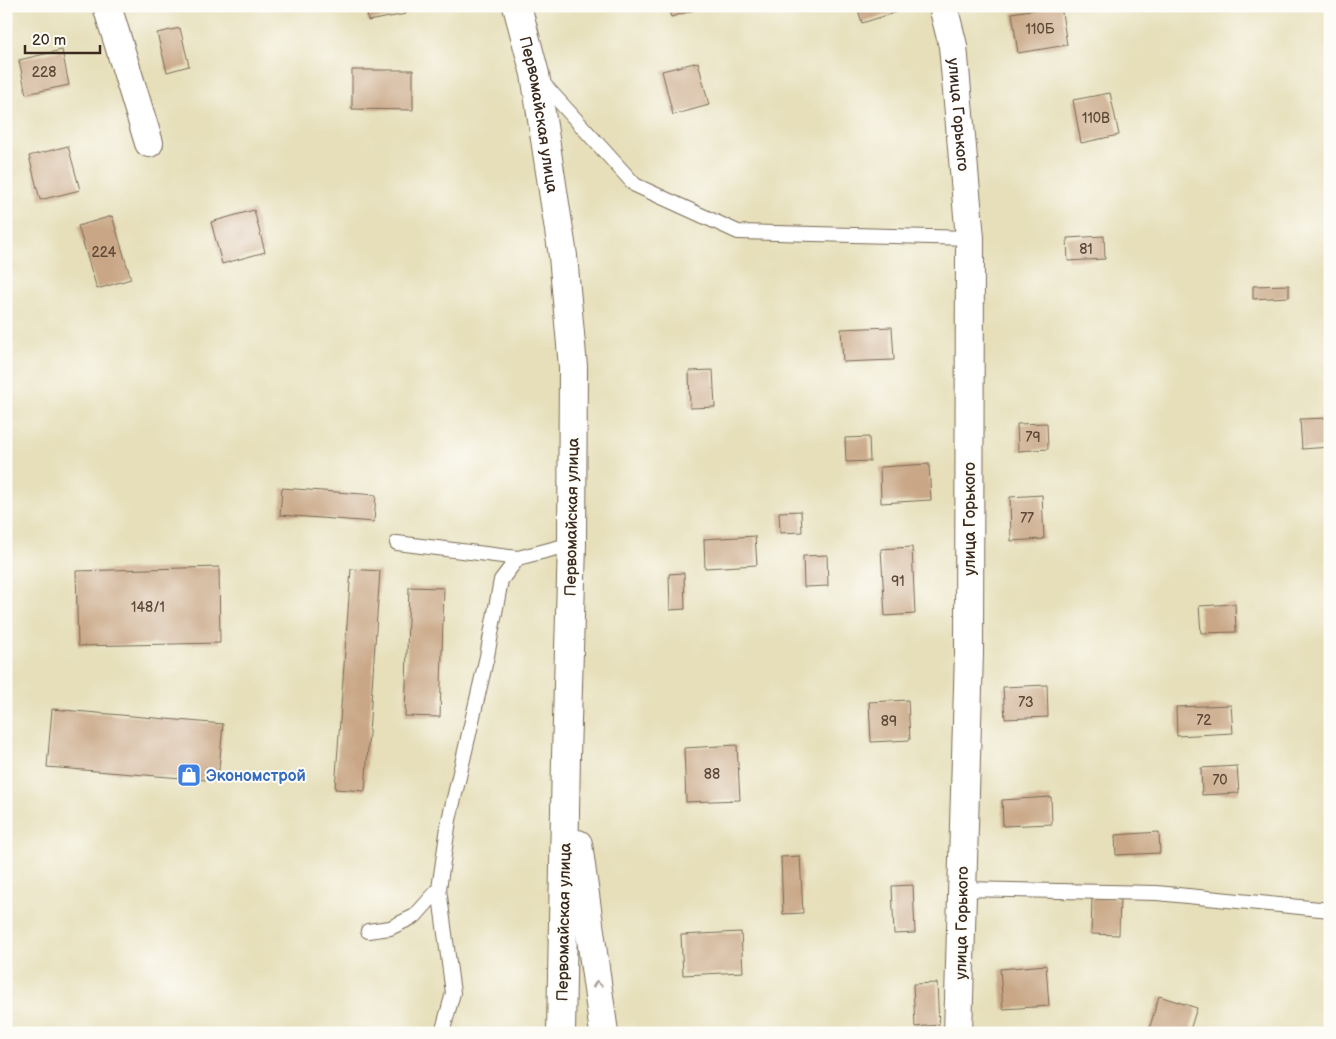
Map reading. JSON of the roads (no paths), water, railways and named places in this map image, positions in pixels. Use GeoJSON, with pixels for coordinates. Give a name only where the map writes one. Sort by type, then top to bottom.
{"type":"FeatureCollection","features":[{"type":"Feature","properties":{"kind":"street"},"geometry":{"type":"LineString","coordinates":[[107,6],[149,144]]}},
{"type":"Feature","properties":{"kind":"street","name":"Первомайская улица"},"geometry":{"type":"LineString","coordinates":[[516,6],[535,74],[563,256],[573,367],[572,544],[561,1033]]}},
{"type":"Feature","properties":{"kind":"street","name":"улица Горького"},"geometry":{"type":"LineString","coordinates":[[943,6],[953,46],[970,238],[969,653],[958,1033]]}},
{"type":"Feature","properties":{"kind":"street"},"geometry":{"type":"LineString","coordinates":[[566,756],[604,1033]]}},
{"type":"Feature","properties":{"kind":"lane"},"geometry":{"type":"LineString","coordinates":[[535,74],[635,185],[738,232],[970,238]]}},
{"type":"Feature","properties":{"kind":"lane"},"geometry":{"type":"LineString","coordinates":[[397,544],[518,558],[572,544]]}},
{"type":"Feature","properties":{"kind":"lane"},"geometry":{"type":"LineString","coordinates":[[442,1033],[453,993],[439,889],[449,820],[487,656],[501,580],[518,558]]}},
{"type":"Feature","properties":{"kind":"lane"},"geometry":{"type":"LineString","coordinates":[[368,931],[390,928],[415,916],[439,889]]}},
{"type":"Feature","properties":{"kind":"lane"},"geometry":{"type":"LineString","coordinates":[[961,889],[1157,894],[1330,910]]}},
{"type":"Feature","properties":{"kind":"place","name":"Экономстрой"},"geometry":{"type":"Point","coordinates":[189,775]}}]}
